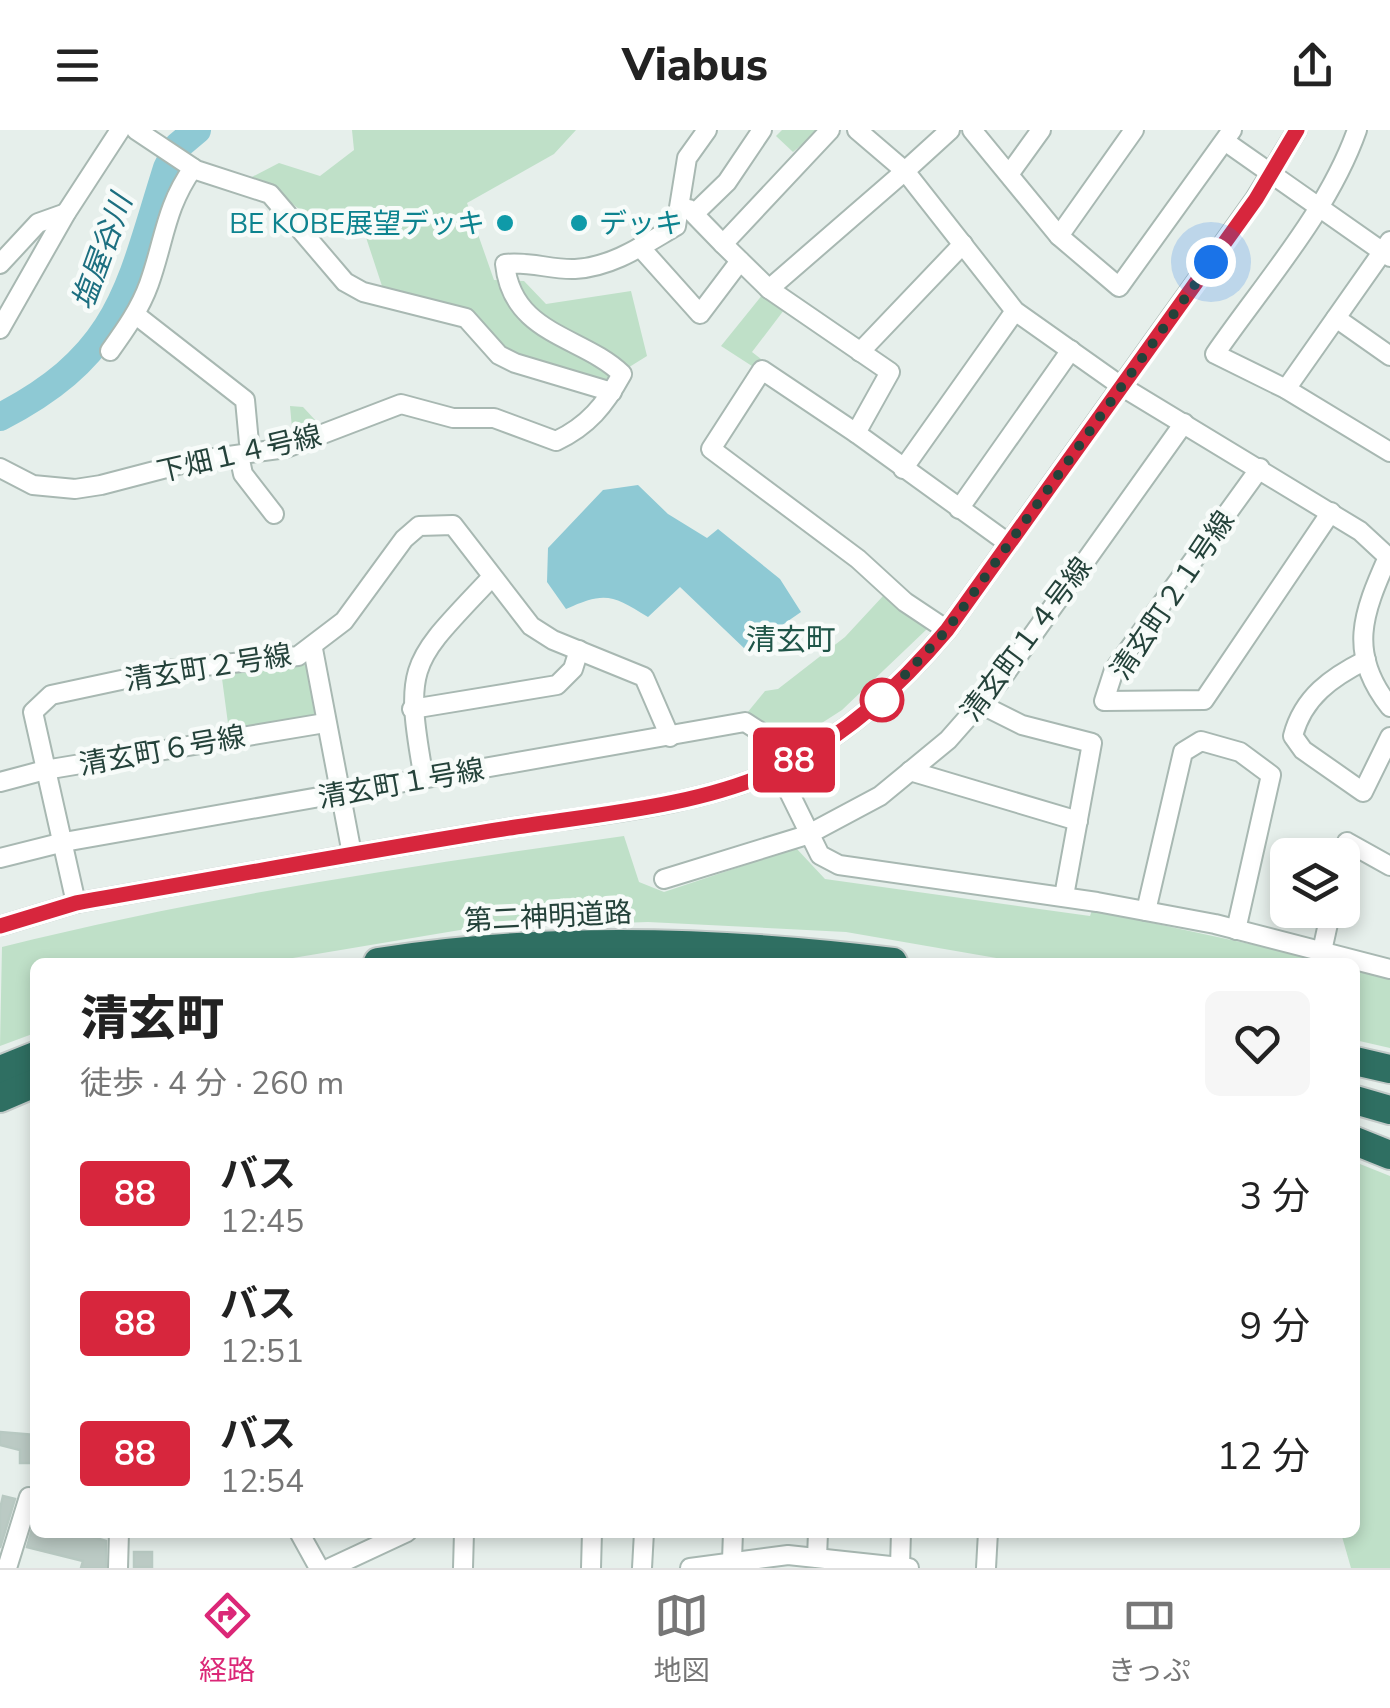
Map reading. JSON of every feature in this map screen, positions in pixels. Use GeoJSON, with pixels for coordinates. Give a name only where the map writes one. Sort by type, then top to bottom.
{"type":"FeatureCollection","features":[{"type":"Feature","properties":{"kind":"highway","name":"第二神明道路"},"geometry":{"type":"LineString","coordinates":[[417,958],[533,946],[722,947],[848,958]]}},
{"type":"Feature","properties":{"kind":"highway","name":"第二神明道路"},"geometry":{"type":"LineString","coordinates":[[722,947],[802,958]]}},
{"type":"Feature","properties":{"kind":"highway"},"geometry":{"type":"LineString","coordinates":[[0,1070],[30,1058]]}},
{"type":"Feature","properties":{"kind":"highway"},"geometry":{"type":"LineString","coordinates":[[1360,1061],[1390,1069]]}},
{"type":"Feature","properties":{"kind":"highway"},"geometry":{"type":"LineString","coordinates":[[0,1098],[30,1085]]}},
{"type":"Feature","properties":{"kind":"highway"},"geometry":{"type":"LineString","coordinates":[[0,1110],[30,1100]]}},
{"type":"Feature","properties":{"kind":"highway"},"geometry":{"type":"LineString","coordinates":[[1360,1101],[1390,1110]]}},
{"type":"Feature","properties":{"kind":"highway"},"geometry":{"type":"LineString","coordinates":[[1360,1142],[1390,1155]]}},
{"type":"Feature","properties":{"kind":"street"},"geometry":{"type":"LineString","coordinates":[[0,329],[66,213],[120,130]]}},
{"type":"Feature","properties":{"kind":"street"},"geometry":{"type":"LineString","coordinates":[[136,130],[188,165],[270,194],[318,255],[345,282],[363,292],[466,318],[499,355],[514,363],[612,392]]}},
{"type":"Feature","properties":{"kind":"street"},"geometry":{"type":"LineString","coordinates":[[686,214],[687,158],[707,130]]}},
{"type":"Feature","properties":{"kind":"street"},"geometry":{"type":"LineString","coordinates":[[740,261],[700,314],[640,246],[676,226],[727,182],[762,130]]}},
{"type":"Feature","properties":{"kind":"street"},"geometry":{"type":"LineString","coordinates":[[723,244],[830,130]]}},
{"type":"Feature","properties":{"kind":"street"},"geometry":{"type":"LineString","coordinates":[[856,130],[905,171],[1015,312],[1121,386],[1360,530],[1389,557],[1365,608],[1361,647],[1377,690],[1390,707]]}},
{"type":"Feature","properties":{"kind":"street"},"geometry":{"type":"LineString","coordinates":[[770,290],[950,130]]}},
{"type":"Feature","properties":{"kind":"street"},"geometry":{"type":"LineString","coordinates":[[972,130],[1060,236],[1119,287],[1229,136],[1272,175],[1388,250],[1286,389]]}},
{"type":"Feature","properties":{"kind":"street"},"geometry":{"type":"LineString","coordinates":[[1010,173],[1041,130]]}},
{"type":"Feature","properties":{"kind":"street"},"geometry":{"type":"LineString","coordinates":[[1060,236],[1134,130]]}},
{"type":"Feature","properties":{"kind":"street"},"geometry":{"type":"LineString","coordinates":[[0,926],[76,903],[636,807],[730,786],[777,770],[875,707],[947,630],[1272,175],[1297,130]]}},
{"type":"Feature","properties":{"kind":"street"},"geometry":{"type":"LineString","coordinates":[[1357,130],[1345,164],[1214,354],[1286,389],[1390,452]]}},
{"type":"Feature","properties":{"kind":"street"},"geometry":{"type":"LineString","coordinates":[[110,351],[136,315],[158,256],[172,198],[188,165]]}},
{"type":"Feature","properties":{"kind":"street"},"geometry":{"type":"LineString","coordinates":[[0,264],[38,223],[66,213]]}},
{"type":"Feature","properties":{"kind":"street"},"geometry":{"type":"LineString","coordinates":[[686,214],[770,290],[890,372],[856,432]]}},
{"type":"Feature","properties":{"kind":"street"},"geometry":{"type":"LineString","coordinates":[[860,352],[962,244]]}},
{"type":"Feature","properties":{"kind":"street","name":"下畑１４号線"},"geometry":{"type":"LineString","coordinates":[[0,468],[33,485],[75,489],[244,449],[286,448],[401,404],[453,418],[494,418],[556,441],[576,432],[602,408],[622,374],[606,359],[551,336],[507,283],[505,264],[528,261],[574,269],[618,259],[640,246]]}},
{"type":"Feature","properties":{"kind":"street"},"geometry":{"type":"LineString","coordinates":[[902,469],[1015,312]]}},
{"type":"Feature","properties":{"kind":"street"},"geometry":{"type":"LineString","coordinates":[[136,315],[245,400],[243,474],[274,514]]}},
{"type":"Feature","properties":{"kind":"street"},"geometry":{"type":"LineString","coordinates":[[1336,318],[1390,356]]}},
{"type":"Feature","properties":{"kind":"street"},"geometry":{"type":"LineString","coordinates":[[959,509],[1071,350]]}},
{"type":"Feature","properties":{"kind":"street"},"geometry":{"type":"LineString","coordinates":[[947,630],[904,602],[858,559],[710,449],[762,370],[856,432],[1008,543]]}},
{"type":"Feature","properties":{"kind":"street","name":"清玄町１４号線"},"geometry":{"type":"LineString","coordinates":[[664,879],[808,835],[880,796],[910,772],[980,704],[1184,422]]}},
{"type":"Feature","properties":{"kind":"street","name":"清玄町２１号線"},"geometry":{"type":"LineString","coordinates":[[1260,468],[1114,670],[1104,702],[1204,700],[1331,512]]}},
{"type":"Feature","properties":{"kind":"street","name":"清玄町２号線"},"geometry":{"type":"LineString","coordinates":[[76,903],[32,712],[51,694],[220,662],[270,662],[313,648],[344,621],[404,539],[420,526],[453,525],[490,579],[531,626],[644,677],[670,737]]}},
{"type":"Feature","properties":{"kind":"street"},"geometry":{"type":"LineString","coordinates":[[424,779],[412,709],[414,676],[427,646],[490,579]]}},
{"type":"Feature","properties":{"kind":"street"},"geometry":{"type":"LineString","coordinates":[[313,648],[352,854]]}},
{"type":"Feature","properties":{"kind":"street"},"geometry":{"type":"LineString","coordinates":[[412,709],[557,685],[574,669],[579,650]]}},
{"type":"Feature","properties":{"kind":"street"},"geometry":{"type":"LineString","coordinates":[[1366,660],[1326,680],[1297,721],[1293,736],[1304,750],[1364,792],[1390,737]]}},
{"type":"Feature","properties":{"kind":"street"},"geometry":{"type":"LineString","coordinates":[[980,704],[1022,725],[1092,742],[1064,896]]}},
{"type":"Feature","properties":{"kind":"street","name":"清玄町１号線"},"geometry":{"type":"LineString","coordinates":[[0,858],[64,842],[745,722],[759,732],[777,770]]}},
{"type":"Feature","properties":{"kind":"street","name":"清玄町６号線"},"geometry":{"type":"LineString","coordinates":[[0,782],[45,770],[325,723]]}},
{"type":"Feature","properties":{"kind":"street"},"geometry":{"type":"LineString","coordinates":[[1146,911],[1183,752],[1201,741],[1240,752],[1271,775],[1236,930]]}},
{"type":"Feature","properties":{"kind":"street"},"geometry":{"type":"LineString","coordinates":[[777,770],[820,854],[838,865],[1064,896],[1236,930],[1350,958]]}},
{"type":"Feature","properties":{"kind":"street"},"geometry":{"type":"LineString","coordinates":[[910,772],[1078,821]]}},
{"type":"Feature","properties":{"kind":"street"},"geometry":{"type":"LineString","coordinates":[[1360,849],[1390,866]]}},
{"type":"Feature","properties":{"kind":"street"},"geometry":{"type":"LineString","coordinates":[[1322,951],[1328,928]]}},
{"type":"Feature","properties":{"kind":"street"},"geometry":{"type":"LineString","coordinates":[[1360,960],[1390,968]]}},
{"type":"Feature","properties":{"kind":"street"},"geometry":{"type":"LineString","coordinates":[[7,1568],[29,1498]]}},
{"type":"Feature","properties":{"kind":"street"},"geometry":{"type":"LineString","coordinates":[[118,1568],[119,1538]]}},
{"type":"Feature","properties":{"kind":"street"},"geometry":{"type":"LineString","coordinates":[[302,1538],[319,1568]]}},
{"type":"Feature","properties":{"kind":"street"},"geometry":{"type":"LineString","coordinates":[[330,1568],[394,1538]]}},
{"type":"Feature","properties":{"kind":"street"},"geometry":{"type":"LineString","coordinates":[[463,1568],[464,1538]]}},
{"type":"Feature","properties":{"kind":"street"},"geometry":{"type":"LineString","coordinates":[[591,1568],[592,1538]]}},
{"type":"Feature","properties":{"kind":"street"},"geometry":{"type":"LineString","coordinates":[[642,1568],[644,1538]]}},
{"type":"Feature","properties":{"kind":"street"},"geometry":{"type":"LineString","coordinates":[[732,1560],[733,1538]]}},
{"type":"Feature","properties":{"kind":"street"},"geometry":{"type":"LineString","coordinates":[[817,1558],[818,1538]]}},
{"type":"Feature","properties":{"kind":"street"},"geometry":{"type":"LineString","coordinates":[[690,1568],[788,1555],[905,1567],[903,1538]]}},
{"type":"Feature","properties":{"kind":"street"},"geometry":{"type":"LineString","coordinates":[[986,1568],[988,1538]]}},
{"type":"Feature","properties":{"kind":"green space"},"geometry":{"type":"Polygon","coordinates":[[[352,130],[576,130],[554,154],[467,203],[494,280],[524,281],[546,304],[631,291],[647,356],[618,374],[611,387],[504,352],[471,315],[383,289],[356,207],[313,220],[276,191],[248,179],[279,163],[320,176],[354,150],[352,130]]]}},
{"type":"Feature","properties":{"kind":"green space"},"geometry":{"type":"Polygon","coordinates":[[[782,130],[819,130],[793,152],[776,136],[782,130]]]}},
{"type":"Feature","properties":{"kind":"green space"},"geometry":{"type":"Polygon","coordinates":[[[763,294],[784,310],[752,352],[761,359],[755,368],[721,346],[763,294]]]}},
{"type":"Feature","properties":{"kind":"green space"},"geometry":{"type":"Polygon","coordinates":[[[290,406],[303,407],[317,422],[321,435],[293,439],[290,406]]]}},
{"type":"Feature","properties":{"kind":"green space"},"geometry":{"type":"Polygon","coordinates":[[[883,596],[927,629],[842,710],[786,746],[775,743],[765,726],[747,713],[765,691],[778,689],[845,637],[883,596]]]}},
{"type":"Feature","properties":{"kind":"green space"},"geometry":{"type":"Polygon","coordinates":[[[302,663],[308,667],[317,709],[311,718],[229,731],[221,671],[263,671],[302,663]]]}},
{"type":"Feature","properties":{"kind":"green space"},"geometry":{"type":"Polygon","coordinates":[[[624,836],[639,882],[664,892],[796,848],[825,879],[1090,916],[1092,910],[1314,958],[997,958],[846,932],[648,922],[472,928],[293,958],[30,958],[30,1035],[0,1046],[2,947],[234,897],[624,836]]]}},
{"type":"Feature","properties":{"kind":"green space"},"geometry":{"type":"Polygon","coordinates":[[[1360,968],[1390,975],[1390,1048],[1360,1041],[1360,968]]]}},
{"type":"Feature","properties":{"kind":"green space"},"geometry":{"type":"Polygon","coordinates":[[[1360,1164],[1390,1176],[1390,1568],[1351,1568],[1342,1538],[1360,1538],[1360,1164]]]}},
{"type":"Feature","properties":{"kind":"water"},"geometry":{"type":"Polygon","coordinates":[[[638,485],[668,514],[707,538],[718,529],[780,579],[801,612],[746,650],[680,587],[648,617],[608,598],[566,609],[547,582],[548,548],[603,490],[638,485]]]}},
{"type":"Feature","properties":{"kind":"building"},"geometry":{"type":"Polygon","coordinates":[[[0,1432],[30,1435],[30,1463],[20,1463],[20,1450],[0,1445],[0,1432]]]}},
{"type":"Feature","properties":{"kind":"building"},"geometry":{"type":"Polygon","coordinates":[[[3,1496],[15,1499],[0,1548],[0,1509],[3,1496]]]}},
{"type":"Feature","properties":{"kind":"building"},"geometry":{"type":"Polygon","coordinates":[[[30,1536],[96,1538],[106,1541],[106,1568],[81,1568],[83,1561],[27,1547],[30,1536]]]}},
{"type":"Feature","properties":{"kind":"building"},"geometry":{"type":"Polygon","coordinates":[[[134,1552],[152,1552],[152,1567],[134,1567],[134,1552]]]}},
{"type":"Feature","properties":{"kind":"waterway","name":"塩屋谷川"},"geometry":{"type":"LineString","coordinates":[[0,417],[41,393],[96,342],[130,283],[167,168],[178,146],[197,130]]}},
{"type":"Feature","properties":{"kind":"bus line","name":"88"},"geometry":{"type":"LineString","coordinates":[[0,926],[76,903],[636,807],[730,786],[777,770],[833,737],[904,680],[947,630],[1256,199],[1297,130]]}},
{"type":"Feature","properties":{"kind":"place","name":"BE KOBE展望デッキ"},"geometry":{"type":"Point","coordinates":[505,223]}},
{"type":"Feature","properties":{"kind":"place","name":"デッキ"},"geometry":{"type":"Point","coordinates":[579,223]}},
{"type":"Feature","properties":{"kind":"district","name":"清玄町"},"geometry":{"type":"Point","coordinates":[791,640]}},
{"type":"Feature","properties":{"kind":"route"},"geometry":{"type":"LineString","coordinates":[[882,700],[875,707],[947,630],[1211,262]]}}]}
